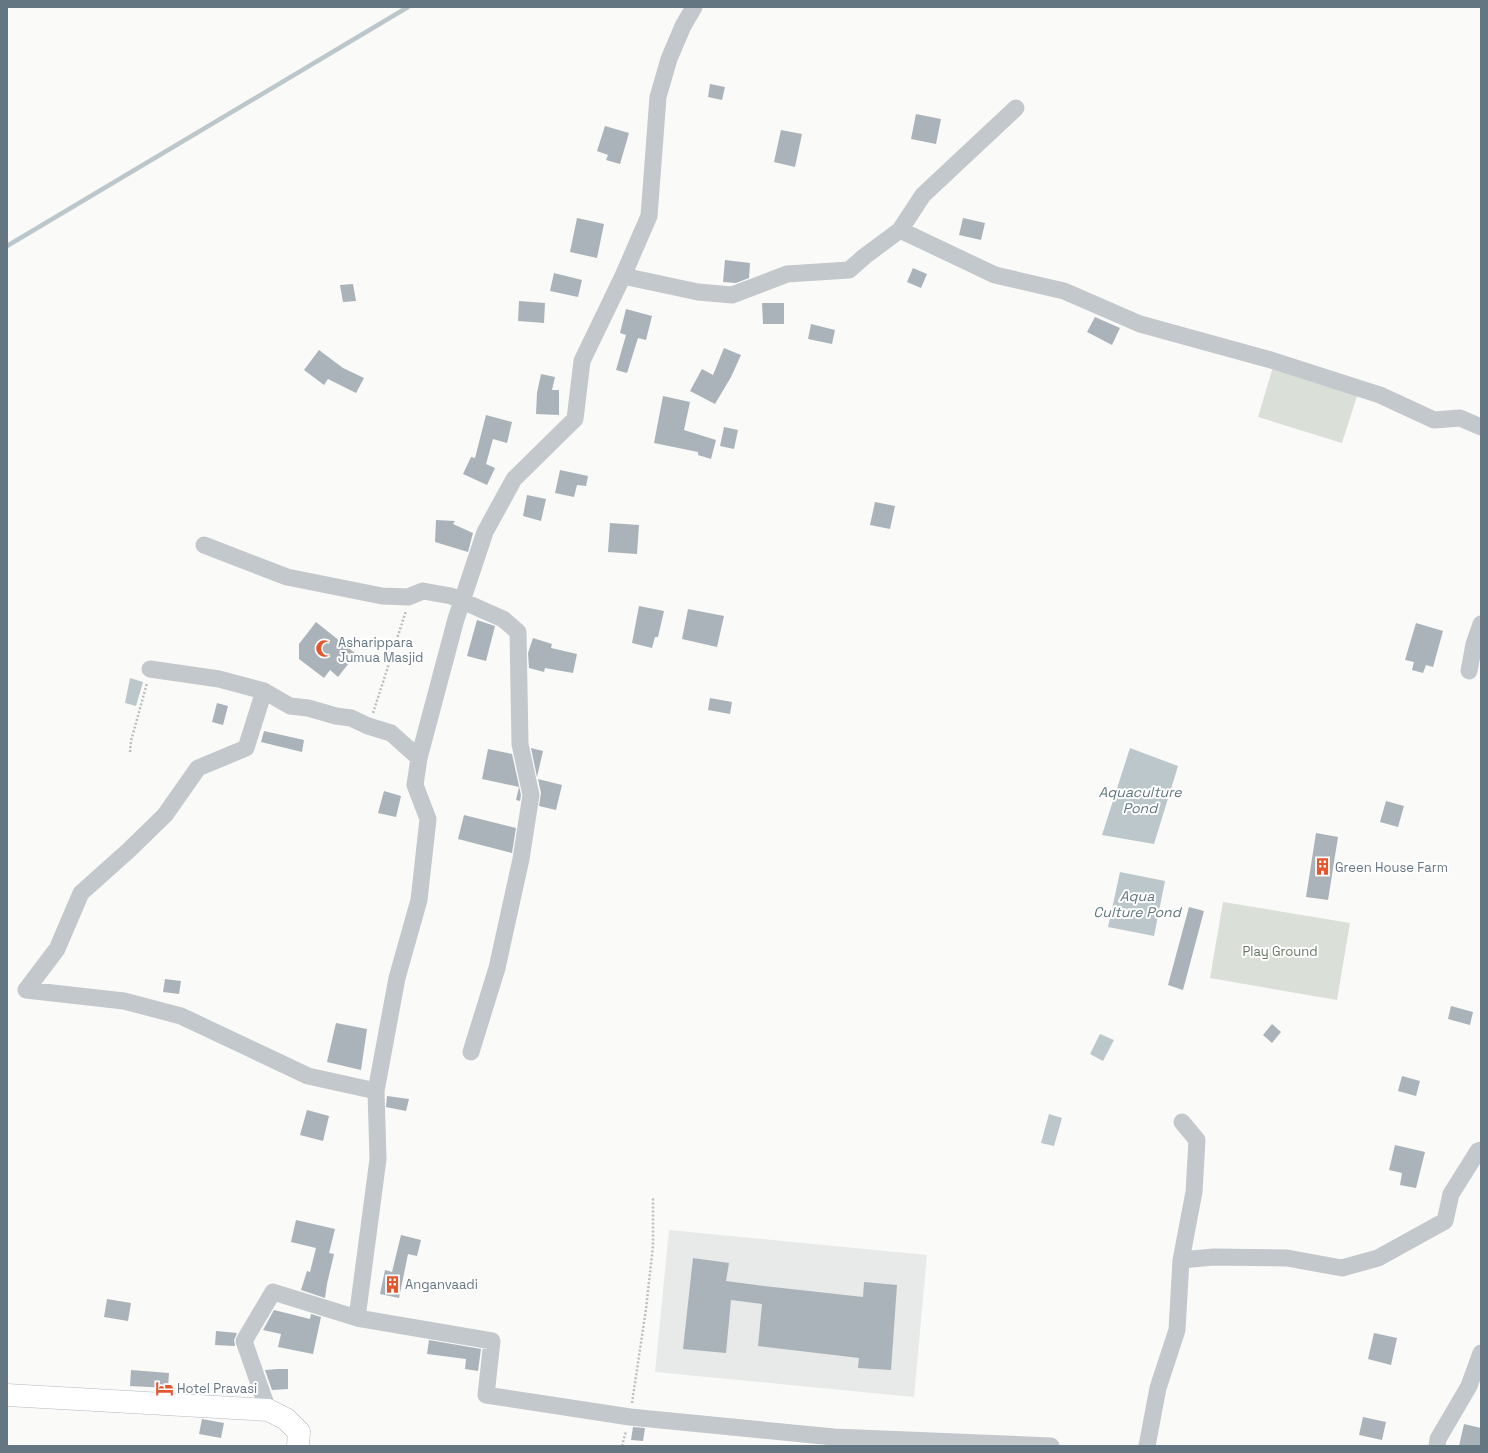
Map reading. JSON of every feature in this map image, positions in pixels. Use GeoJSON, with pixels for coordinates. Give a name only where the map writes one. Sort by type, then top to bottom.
{"type":"FeatureCollection","features":[{"type":"Feature","properties":{"kind":"main road"},"geometry":{"type":"LineString","coordinates":[[7,1395],[268,1410],[286,1419],[298,1432],[298,1446]]}},
{"type":"Feature","properties":{"kind":"street"},"geometry":{"type":"LineString","coordinates":[[357,1318],[378,1159],[376,1091],[397,978],[419,900],[428,819],[415,785],[419,758],[462,601],[485,532],[514,478],[574,419],[582,361],[623,276],[649,216],[658,97],[669,59],[683,26],[694,7]]}},
{"type":"Feature","properties":{"kind":"street"},"geometry":{"type":"LineString","coordinates":[[623,276],[698,292],[732,295],[788,274],[849,270],[900,230],[923,195],[1016,108]]}},
{"type":"Feature","properties":{"kind":"street"},"geometry":{"type":"LineString","coordinates":[[900,230],[995,275],[1064,291],[1140,324],[1272,360],[1380,395],[1434,420],[1460,418],[1481,427]]}},
{"type":"Feature","properties":{"kind":"street"},"geometry":{"type":"LineString","coordinates":[[204,545],[287,577],[382,596],[408,597],[423,591],[451,596],[503,619],[518,632],[520,744],[531,795],[521,859],[497,968],[471,1052]]}},
{"type":"Feature","properties":{"kind":"street"},"geometry":{"type":"LineString","coordinates":[[1469,671],[1474,644],[1481,624]]}},
{"type":"Feature","properties":{"kind":"street"},"geometry":{"type":"LineString","coordinates":[[150,669],[219,679],[264,691],[290,706],[308,708],[336,716],[351,718],[368,726],[391,733],[419,758]]}},
{"type":"Feature","properties":{"kind":"street"},"geometry":{"type":"LineString","coordinates":[[264,691],[246,748],[198,768],[165,815],[128,851],[81,893],[57,949],[26,990],[124,1001],[181,1016],[308,1076],[376,1091]]}},
{"type":"Feature","properties":{"kind":"street"},"geometry":{"type":"LineString","coordinates":[[1147,1446],[1158,1388],[1177,1330],[1181,1260],[1194,1192],[1197,1140],[1182,1122]]}},
{"type":"Feature","properties":{"kind":"street"},"geometry":{"type":"LineString","coordinates":[[1181,1260],[1214,1257],[1287,1258],[1342,1268],[1378,1258],[1446,1221],[1451,1194],[1478,1151],[1481,1150]]}},
{"type":"Feature","properties":{"kind":"street"},"geometry":{"type":"LineString","coordinates":[[268,1410],[244,1341],[273,1292],[357,1318],[492,1341],[486,1396],[630,1417],[834,1437],[990,1445],[1051,1446]]}},
{"type":"Feature","properties":{"kind":"street"},"geometry":{"type":"LineString","coordinates":[[1437,1446],[1438,1439],[1468,1386],[1481,1352]]}},
{"type":"Feature","properties":{"kind":"path"},"geometry":{"type":"LineString","coordinates":[[368,726],[406,615],[408,597]]}},
{"type":"Feature","properties":{"kind":"path"},"geometry":{"type":"LineString","coordinates":[[130,752],[131,741],[150,669]]}},
{"type":"Feature","properties":{"kind":"path"},"geometry":{"type":"LineString","coordinates":[[630,1417],[654,1246],[653,1197]]}},
{"type":"Feature","properties":{"kind":"shaded area"},"geometry":{"type":"Polygon","coordinates":[[[669,1230],[927,1255],[914,1397],[655,1372],[669,1230]]]}},
{"type":"Feature","properties":{"kind":"green space"},"geometry":{"type":"Polygon","coordinates":[[[1273,367],[1358,393],[1342,443],[1258,417],[1273,367]]]}},
{"type":"Feature","properties":{"kind":"green space","name":"Play Ground"},"geometry":{"type":"Polygon","coordinates":[[[1223,902],[1350,923],[1337,1000],[1210,978],[1223,902]]]}},
{"type":"Feature","properties":{"kind":"water"},"geometry":{"type":"Polygon","coordinates":[[[130,678],[143,682],[136,706],[125,703],[130,678]]]}},
{"type":"Feature","properties":{"kind":"water","name":"Aquaculture Pond"},"geometry":{"type":"Polygon","coordinates":[[[1130,748],[1178,766],[1154,844],[1102,835],[1130,748]]]}},
{"type":"Feature","properties":{"kind":"water","name":"Aqua Culture Pond"},"geometry":{"type":"Polygon","coordinates":[[[1120,872],[1165,881],[1154,936],[1108,927],[1120,872]]]}},
{"type":"Feature","properties":{"kind":"water"},"geometry":{"type":"Polygon","coordinates":[[[1100,1034],[1114,1040],[1103,1061],[1090,1054],[1100,1034]]]}},
{"type":"Feature","properties":{"kind":"water"},"geometry":{"type":"Polygon","coordinates":[[[1049,1114],[1062,1118],[1054,1146],[1041,1143],[1049,1114]]]}},
{"type":"Feature","properties":{"kind":"building"},"geometry":{"type":"Polygon","coordinates":[[[710,84],[725,87],[722,100],[708,97],[710,84]]]}},
{"type":"Feature","properties":{"kind":"building"},"geometry":{"type":"Polygon","coordinates":[[[916,114],[941,119],[936,144],[911,139],[916,114]]]}},
{"type":"Feature","properties":{"kind":"building"},"geometry":{"type":"Polygon","coordinates":[[[605,126],[629,133],[620,164],[606,160],[608,155],[597,151],[605,126]]]}},
{"type":"Feature","properties":{"kind":"building"},"geometry":{"type":"Polygon","coordinates":[[[781,130],[802,134],[795,167],[774,162],[781,130]]]}},
{"type":"Feature","properties":{"kind":"building"},"geometry":{"type":"Polygon","coordinates":[[[577,218],[604,224],[597,258],[570,252],[577,218]]]}},
{"type":"Feature","properties":{"kind":"building"},"geometry":{"type":"Polygon","coordinates":[[[963,218],[985,223],[981,240],[959,235],[963,218]]]}},
{"type":"Feature","properties":{"kind":"building"},"geometry":{"type":"Polygon","coordinates":[[[725,260],[750,263],[749,278],[736,283],[723,282],[725,260]]]}},
{"type":"Feature","properties":{"kind":"building"},"geometry":{"type":"Polygon","coordinates":[[[913,268],[927,274],[921,288],[907,282],[913,268]]]}},
{"type":"Feature","properties":{"kind":"building"},"geometry":{"type":"Polygon","coordinates":[[[554,273],[582,280],[578,297],[550,291],[554,273]]]}},
{"type":"Feature","properties":{"kind":"building"},"geometry":{"type":"Polygon","coordinates":[[[353,284],[356,301],[343,302],[340,285],[353,284]]]}},
{"type":"Feature","properties":{"kind":"building"},"geometry":{"type":"Polygon","coordinates":[[[519,301],[545,303],[544,323],[518,321],[519,301]]]}},
{"type":"Feature","properties":{"kind":"building"},"geometry":{"type":"Polygon","coordinates":[[[762,303],[784,303],[784,324],[763,324],[762,303]]]}},
{"type":"Feature","properties":{"kind":"building"},"geometry":{"type":"Polygon","coordinates":[[[626,309],[652,316],[646,340],[638,338],[627,373],[616,370],[626,335],[620,333],[626,309]]]}},
{"type":"Feature","properties":{"kind":"building"},"geometry":{"type":"Polygon","coordinates":[[[1095,317],[1120,328],[1112,345],[1087,332],[1095,317]]]}},
{"type":"Feature","properties":{"kind":"building"},"geometry":{"type":"Polygon","coordinates":[[[811,324],[835,330],[832,344],[808,339],[811,324]]]}},
{"type":"Feature","properties":{"kind":"building"},"geometry":{"type":"Polygon","coordinates":[[[724,348],[741,355],[731,377],[715,404],[690,391],[702,369],[713,375],[724,348]]]}},
{"type":"Feature","properties":{"kind":"building"},"geometry":{"type":"Polygon","coordinates":[[[319,350],[343,368],[364,378],[356,393],[328,379],[324,385],[304,370],[319,350]]]}},
{"type":"Feature","properties":{"kind":"building"},"geometry":{"type":"Polygon","coordinates":[[[541,374],[555,377],[552,390],[559,390],[559,415],[536,414],[537,393],[541,374]]]}},
{"type":"Feature","properties":{"kind":"building"},"geometry":{"type":"Polygon","coordinates":[[[663,396],[690,402],[684,430],[716,440],[711,459],[698,455],[698,452],[654,443],[663,396]]]}},
{"type":"Feature","properties":{"kind":"building"},"geometry":{"type":"Polygon","coordinates":[[[486,415],[512,422],[507,443],[493,439],[486,464],[495,468],[487,485],[463,474],[471,457],[475,458],[486,415]]]}},
{"type":"Feature","properties":{"kind":"building"},"geometry":{"type":"Polygon","coordinates":[[[724,427],[738,430],[734,449],[720,446],[724,427]]]}},
{"type":"Feature","properties":{"kind":"building"},"geometry":{"type":"Polygon","coordinates":[[[560,470],[588,476],[586,486],[577,485],[574,497],[555,493],[560,470]]]}},
{"type":"Feature","properties":{"kind":"building"},"geometry":{"type":"Polygon","coordinates":[[[527,495],[546,499],[541,521],[523,516],[527,495]]]}},
{"type":"Feature","properties":{"kind":"building"},"geometry":{"type":"Polygon","coordinates":[[[875,502],[895,506],[890,529],[870,525],[875,502]]]}},
{"type":"Feature","properties":{"kind":"building"},"geometry":{"type":"Polygon","coordinates":[[[436,520],[455,521],[453,524],[473,533],[468,552],[435,542],[436,520]]]}},
{"type":"Feature","properties":{"kind":"building"},"geometry":{"type":"Polygon","coordinates":[[[610,523],[639,525],[637,554],[608,552],[610,523]]]}},
{"type":"Feature","properties":{"kind":"building"},"geometry":{"type":"Polygon","coordinates":[[[639,606],[664,611],[658,637],[655,637],[652,648],[632,643],[639,606]]]}},
{"type":"Feature","properties":{"kind":"building"},"geometry":{"type":"Polygon","coordinates":[[[688,609],[724,616],[717,647],[682,639],[688,609]]]}},
{"type":"Feature","properties":{"kind":"building"},"geometry":{"type":"Polygon","coordinates":[[[477,620],[495,626],[486,661],[467,656],[477,620]]]}},
{"type":"Feature","properties":{"kind":"building","name":"Asharippara Jumua Masjid"},"geometry":{"type":"Polygon","coordinates":[[[316,622],[356,654],[338,677],[330,670],[324,678],[299,659],[299,644],[316,622]]]}},
{"type":"Feature","properties":{"kind":"building"},"geometry":{"type":"Polygon","coordinates":[[[1416,623],[1443,631],[1433,667],[1426,665],[1423,673],[1412,670],[1414,662],[1405,660],[1416,623]]]}},
{"type":"Feature","properties":{"kind":"building"},"geometry":{"type":"Polygon","coordinates":[[[533,638],[552,644],[551,648],[577,654],[573,673],[545,668],[544,672],[529,668],[528,653],[533,638]]]}},
{"type":"Feature","properties":{"kind":"building"},"geometry":{"type":"Polygon","coordinates":[[[710,698],[732,702],[730,714],[708,710],[710,698]]]}},
{"type":"Feature","properties":{"kind":"building"},"geometry":{"type":"Polygon","coordinates":[[[217,703],[228,706],[223,725],[212,722],[217,703]]]}},
{"type":"Feature","properties":{"kind":"building"},"geometry":{"type":"Polygon","coordinates":[[[264,731],[304,740],[302,752],[261,742],[264,731]]]}},
{"type":"Feature","properties":{"kind":"building"},"geometry":{"type":"Polygon","coordinates":[[[531,748],[543,751],[537,777],[531,748]]]}},
{"type":"Feature","properties":{"kind":"building"},"geometry":{"type":"Polygon","coordinates":[[[488,749],[512,754],[521,795],[520,801],[516,800],[519,787],[482,779],[488,749]]]}},
{"type":"Feature","properties":{"kind":"building"},"geometry":{"type":"Polygon","coordinates":[[[538,779],[562,785],[556,810],[539,806],[541,793],[538,779]]]}},
{"type":"Feature","properties":{"kind":"building"},"geometry":{"type":"Polygon","coordinates":[[[384,791],[401,796],[396,817],[378,813],[384,791]]]}},
{"type":"Feature","properties":{"kind":"building"},"geometry":{"type":"Polygon","coordinates":[[[1386,801],[1404,806],[1398,827],[1380,822],[1386,801]]]}},
{"type":"Feature","properties":{"kind":"building"},"geometry":{"type":"Polygon","coordinates":[[[464,815],[516,828],[512,853],[458,839],[464,815]]]}},
{"type":"Feature","properties":{"kind":"building","name":"Green House Farm"},"geometry":{"type":"Polygon","coordinates":[[[1316,833],[1338,837],[1328,900],[1306,897],[1316,833]]]}},
{"type":"Feature","properties":{"kind":"building"},"geometry":{"type":"Polygon","coordinates":[[[1189,907],[1204,911],[1183,990],[1168,985],[1189,907]]]}},
{"type":"Feature","properties":{"kind":"building"},"geometry":{"type":"Polygon","coordinates":[[[165,979],[181,981],[179,994],[163,992],[165,979]]]}},
{"type":"Feature","properties":{"kind":"building"},"geometry":{"type":"Polygon","coordinates":[[[1451,1006],[1473,1012],[1470,1025],[1448,1019],[1451,1006]]]}},
{"type":"Feature","properties":{"kind":"building"},"geometry":{"type":"Polygon","coordinates":[[[336,1023],[367,1029],[361,1070],[327,1062],[336,1023]]]}},
{"type":"Feature","properties":{"kind":"building"},"geometry":{"type":"Polygon","coordinates":[[[1272,1024],[1281,1032],[1272,1043],[1263,1035],[1272,1024]]]}},
{"type":"Feature","properties":{"kind":"building"},"geometry":{"type":"Polygon","coordinates":[[[1402,1076],[1420,1081],[1416,1096],[1398,1091],[1402,1076]]]}},
{"type":"Feature","properties":{"kind":"building"},"geometry":{"type":"Polygon","coordinates":[[[387,1096],[409,1099],[406,1111],[386,1107],[387,1096]]]}},
{"type":"Feature","properties":{"kind":"building"},"geometry":{"type":"Polygon","coordinates":[[[307,1110],[329,1116],[323,1141],[300,1135],[307,1110]]]}},
{"type":"Feature","properties":{"kind":"building"},"geometry":{"type":"Polygon","coordinates":[[[1395,1145],[1425,1152],[1416,1188],[1400,1185],[1402,1173],[1389,1170],[1395,1145]]]}},
{"type":"Feature","properties":{"kind":"building"},"geometry":{"type":"Polygon","coordinates":[[[296,1220],[335,1229],[329,1253],[334,1254],[325,1298],[301,1290],[307,1271],[310,1272],[316,1248],[291,1242],[296,1220]]]}},
{"type":"Feature","properties":{"kind":"building"},"geometry":{"type":"Polygon","coordinates":[[[401,1235],[421,1240],[417,1256],[408,1254],[399,1298],[380,1294],[385,1270],[392,1272],[401,1235]]]}},
{"type":"Feature","properties":{"kind":"building"},"geometry":{"type":"Polygon","coordinates":[[[693,1258],[729,1263],[726,1281],[863,1297],[864,1282],[897,1285],[891,1370],[858,1368],[859,1358],[758,1346],[762,1304],[731,1300],[726,1353],[683,1349],[693,1258]]]}},
{"type":"Feature","properties":{"kind":"building"},"geometry":{"type":"Polygon","coordinates":[[[107,1299],[131,1303],[128,1321],[104,1317],[107,1299]]]}},
{"type":"Feature","properties":{"kind":"building"},"geometry":{"type":"Polygon","coordinates":[[[274,1310],[310,1319],[311,1314],[321,1317],[313,1354],[278,1347],[281,1334],[263,1330],[274,1310]]]}},
{"type":"Feature","properties":{"kind":"building"},"geometry":{"type":"Polygon","coordinates":[[[216,1331],[237,1333],[234,1340],[235,1346],[215,1345],[216,1331]]]}},
{"type":"Feature","properties":{"kind":"building"},"geometry":{"type":"Polygon","coordinates":[[[1374,1333],[1397,1338],[1391,1365],[1368,1359],[1374,1333]]]}},
{"type":"Feature","properties":{"kind":"building"},"geometry":{"type":"Polygon","coordinates":[[[429,1340],[481,1349],[478,1371],[465,1369],[466,1359],[427,1354],[429,1340]]]}},
{"type":"Feature","properties":{"kind":"building"},"geometry":{"type":"Polygon","coordinates":[[[288,1369],[288,1389],[272,1390],[265,1370],[288,1369]]]}},
{"type":"Feature","properties":{"kind":"building"},"geometry":{"type":"Polygon","coordinates":[[[131,1370],[169,1373],[168,1388],[130,1386],[131,1370]]]}},
{"type":"Feature","properties":{"kind":"building"},"geometry":{"type":"Polygon","coordinates":[[[1363,1417],[1386,1422],[1382,1440],[1359,1435],[1363,1417]]]}},
{"type":"Feature","properties":{"kind":"building"},"geometry":{"type":"Polygon","coordinates":[[[202,1419],[224,1423],[221,1438],[199,1434],[202,1419]]]}},
{"type":"Feature","properties":{"kind":"building"},"geometry":{"type":"Polygon","coordinates":[[[1464,1424],[1481,1428],[1481,1446],[1459,1446],[1464,1424]]]}},
{"type":"Feature","properties":{"kind":"building"},"geometry":{"type":"Polygon","coordinates":[[[633,1427],[645,1428],[643,1441],[631,1440],[633,1427]]]}},
{"type":"Feature","properties":{"kind":"waterway"},"geometry":{"type":"LineString","coordinates":[[7,246],[408,7]]}},
{"type":"Feature","properties":{"kind":"place","name":"Asharippara Jumua Masjid"},"geometry":{"type":"Point","coordinates":[325,649]}},
{"type":"Feature","properties":{"kind":"place","name":"Green House Farm"},"geometry":{"type":"Point","coordinates":[1322,867]}},
{"type":"Feature","properties":{"kind":"place","name":"Anganvaadi"},"geometry":{"type":"Point","coordinates":[392,1284]}},
{"type":"Feature","properties":{"kind":"place","name":"Hotel Pravasi"},"geometry":{"type":"Point","coordinates":[164,1388]}}]}
